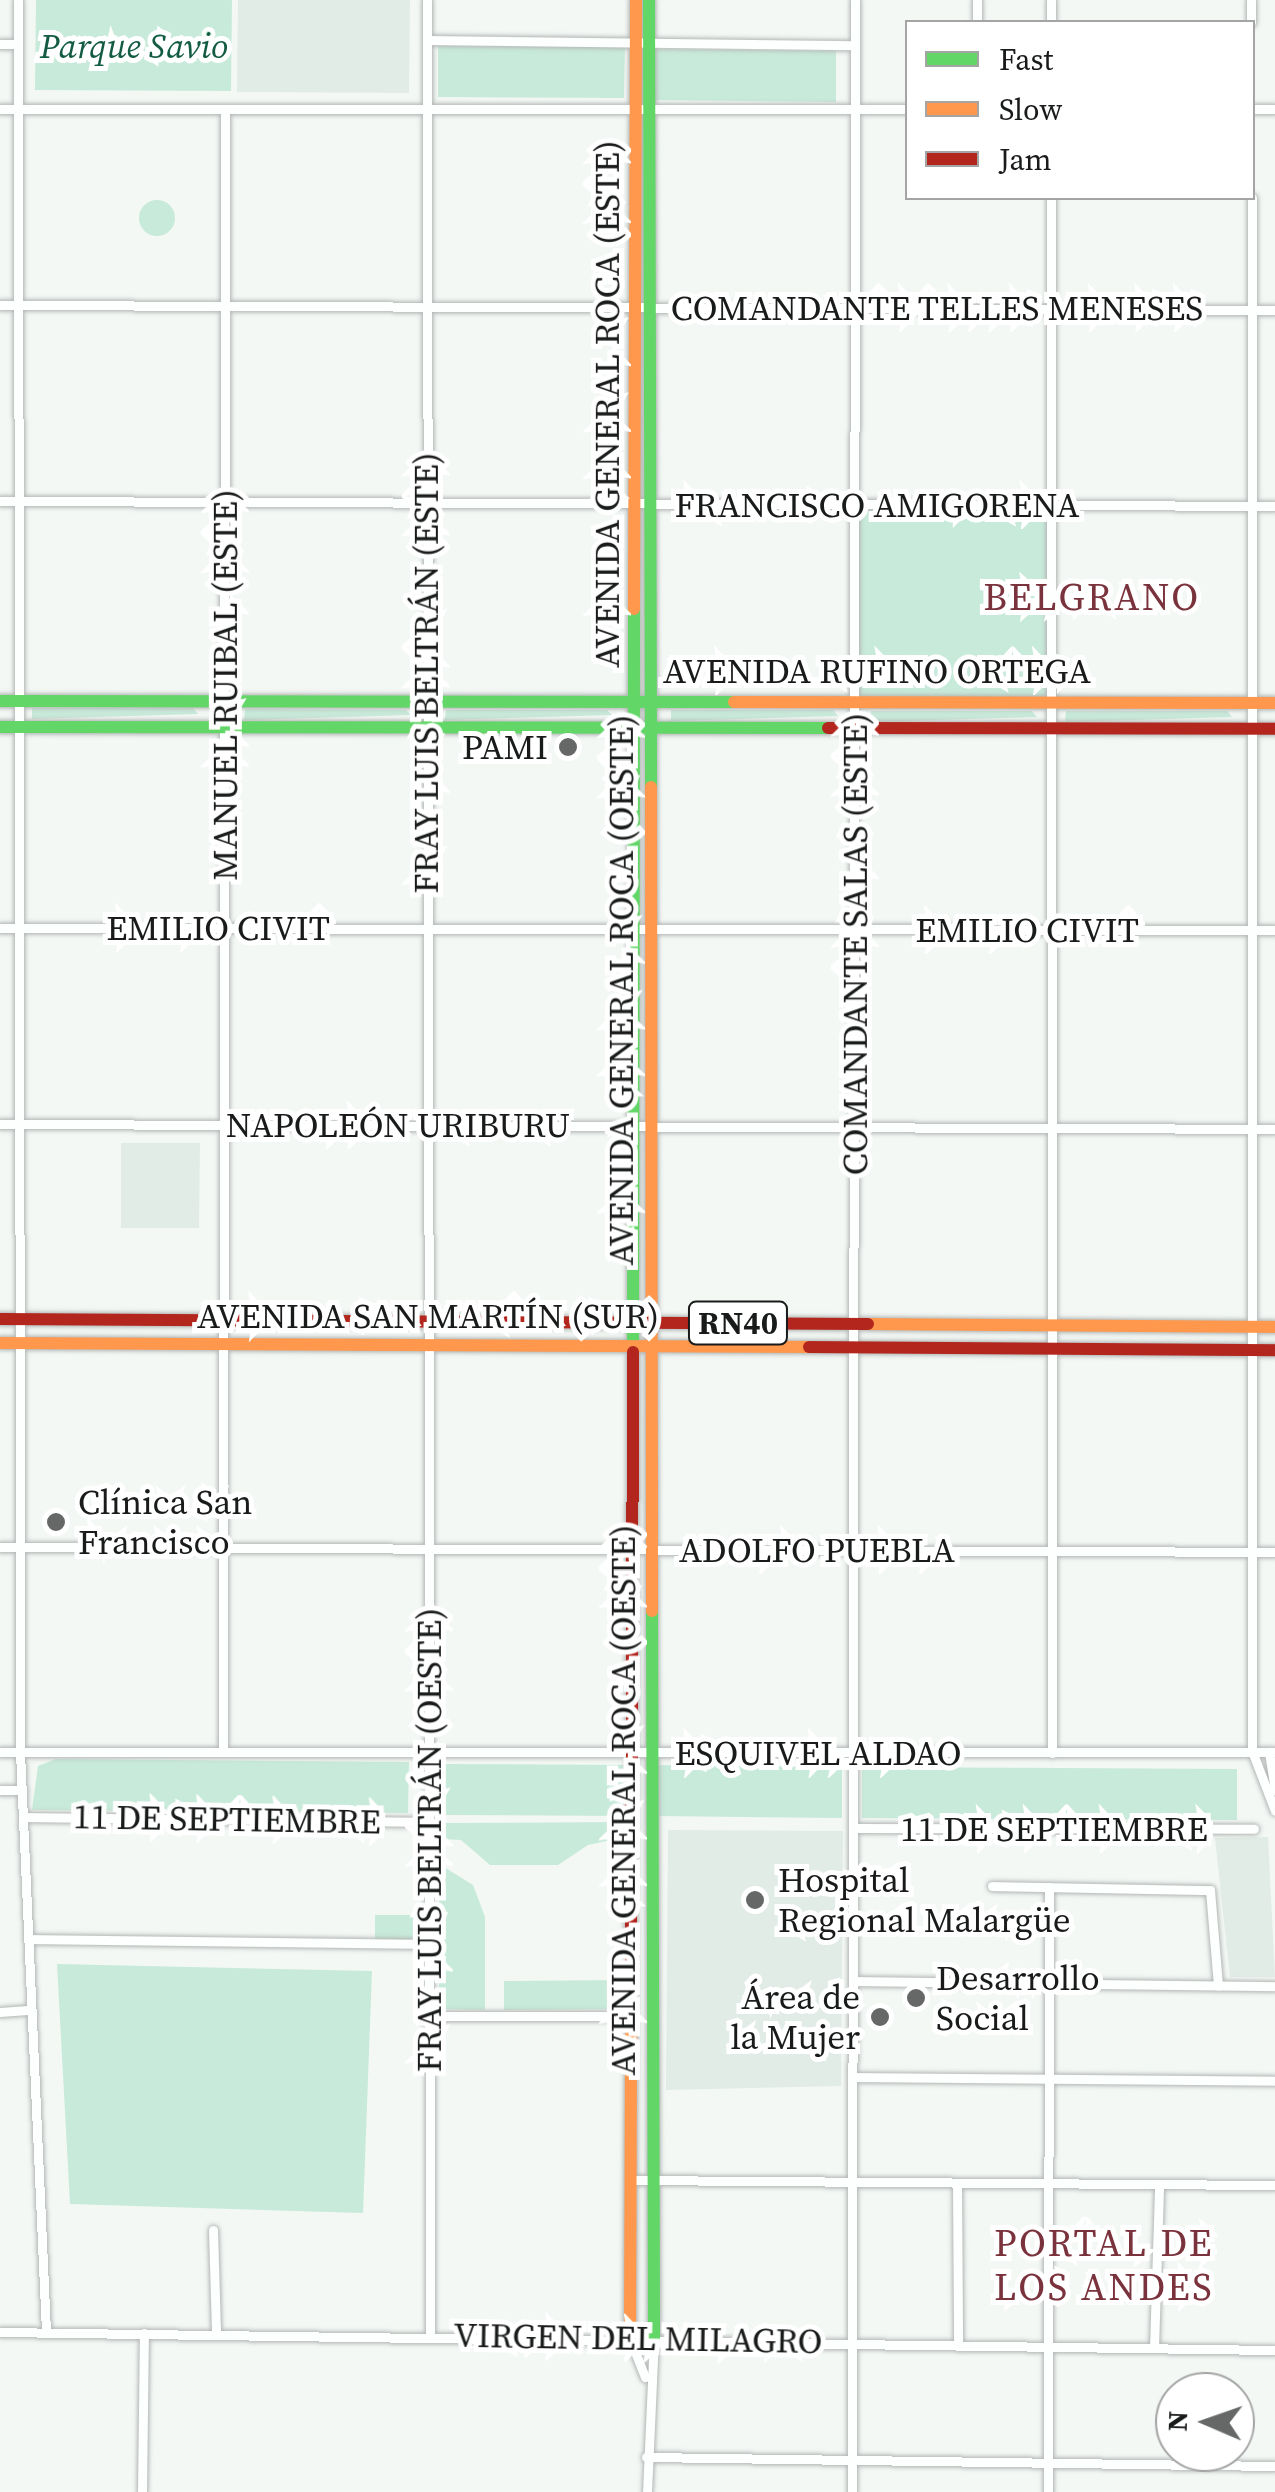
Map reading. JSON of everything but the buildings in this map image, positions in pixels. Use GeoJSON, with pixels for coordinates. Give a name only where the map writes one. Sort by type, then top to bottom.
{"type":"FeatureCollection","features":[{"type":"Feature","properties":{"kind":"main road","name":"AVENIDA GENERAL ROCA (ESTE)"},"geometry":{"type":"LineString","coordinates":[[636,0],[643,42],[645,1126]]}},
{"type":"Feature","properties":{"kind":"main road"},"geometry":{"type":"LineString","coordinates":[[643,42],[649,0]]}},
{"type":"Feature","properties":{"kind":"main road","name":"AVENIDA RUFINO ORTEGA"},"geometry":{"type":"LineString","coordinates":[[0,701],[1275,703]]}},
{"type":"Feature","properties":{"kind":"main road","name":"AVENIDA RUFINO ORTEGA"},"geometry":{"type":"LineString","coordinates":[[0,727],[1275,730]]}},
{"type":"Feature","properties":{"kind":"main road","name":"AVENIDA GENERAL ROCA (OESTE)"},"geometry":{"type":"LineString","coordinates":[[630,2339],[637,1752],[644,1549],[645,1126]]}},
{"type":"Feature","properties":{"kind":"main road","name":"AVENIDA SAN MARTÍN (SUR)"},"geometry":{"type":"LineString","coordinates":[[0,1319],[1275,1326]]}},
{"type":"Feature","properties":{"kind":"main road","name":"AVENIDA SAN MARTÍN (SUR)"},"geometry":{"type":"LineString","coordinates":[[0,1344],[1275,1350]]}},
{"type":"Feature","properties":{"kind":"main road","name":"AVENIDA GENERAL ROCA (OESTE)"},"geometry":{"type":"LineString","coordinates":[[644,1549],[652,1752],[654,2339]]}},
{"type":"Feature","properties":{"kind":"street"},"geometry":{"type":"LineString","coordinates":[[18,0],[20,1752],[46,2332]]}},
{"type":"Feature","properties":{"kind":"street","name":"FRAY LUIS BELTRÁN (ESTE)"},"geometry":{"type":"LineString","coordinates":[[424,1346],[427,0]]}},
{"type":"Feature","properties":{"kind":"street","name":"COMANDANTE SALAS (ESTE)"},"geometry":{"type":"LineString","coordinates":[[852,2492],[854,0]]}},
{"type":"Feature","properties":{"kind":"street"},"geometry":{"type":"LineString","coordinates":[[427,40],[854,44]]}},
{"type":"Feature","properties":{"kind":"street"},"geometry":{"type":"LineString","coordinates":[[0,44],[18,44]]}},
{"type":"Feature","properties":{"kind":"street"},"geometry":{"type":"LineString","coordinates":[[0,109],[905,109]]}},
{"type":"Feature","properties":{"kind":"street","name":"MANUEL RUIBAL (ESTE)"},"geometry":{"type":"LineString","coordinates":[[223,1752],[226,109]]}},
{"type":"Feature","properties":{"kind":"street"},"geometry":{"type":"LineString","coordinates":[[1051,200],[1052,1754]]}},
{"type":"Feature","properties":{"kind":"street"},"geometry":{"type":"LineString","coordinates":[[1252,200],[1252,1752],[1275,1811]]}},
{"type":"Feature","properties":{"kind":"street","name":"COMANDANTE TELLES MENESES"},"geometry":{"type":"LineString","coordinates":[[0,305],[1275,310]]}},
{"type":"Feature","properties":{"kind":"street","name":"FRANCISCO AMIGORENA"},"geometry":{"type":"LineString","coordinates":[[0,501],[1275,506]]}},
{"type":"Feature","properties":{"kind":"street","name":"EMILIO CIVIT"},"geometry":{"type":"LineString","coordinates":[[0,928],[1275,930]]}},
{"type":"Feature","properties":{"kind":"street","name":"NAPOLEÓN URIBURU"},"geometry":{"type":"LineString","coordinates":[[0,1124],[1275,1129]]}},
{"type":"Feature","properties":{"kind":"street","name":"FRAY LUIS BELTRÁN (OESTE)"},"geometry":{"type":"LineString","coordinates":[[424,1346],[430,1753],[430,2334]]}},
{"type":"Feature","properties":{"kind":"street","name":"ADOLFO PUEBLA"},"geometry":{"type":"LineString","coordinates":[[0,1547],[1275,1552]]}},
{"type":"Feature","properties":{"kind":"street","name":"ESQUIVEL ALDAO"},"geometry":{"type":"LineString","coordinates":[[0,1752],[1272,1752]]}},
{"type":"Feature","properties":{"kind":"street"},"geometry":{"type":"LineString","coordinates":[[1272,1752],[1275,1791]]}},
{"type":"Feature","properties":{"kind":"street"},"geometry":{"type":"LineString","coordinates":[[0,1790],[22,1790]]}},
{"type":"Feature","properties":{"kind":"street","name":"11 DE SEPTIEMBRE"},"geometry":{"type":"LineString","coordinates":[[23,1817],[430,1822]]}},
{"type":"Feature","properties":{"kind":"street","name":"11 DE SEPTIEMBRE"},"geometry":{"type":"LineString","coordinates":[[854,1828],[1254,1829]]}},
{"type":"Feature","properties":{"kind":"street"},"geometry":{"type":"LineString","coordinates":[[992,1886],[1210,1890],[1218,1986]]}},
{"type":"Feature","properties":{"kind":"street"},"geometry":{"type":"LineString","coordinates":[[1048,2492],[1049,1888]]}},
{"type":"Feature","properties":{"kind":"street"},"geometry":{"type":"LineString","coordinates":[[28,1939],[430,1944]]}},
{"type":"Feature","properties":{"kind":"street"},"geometry":{"type":"LineString","coordinates":[[854,1981],[1275,1986]]}},
{"type":"Feature","properties":{"kind":"street"},"geometry":{"type":"LineString","coordinates":[[0,2012],[31,2010]]}},
{"type":"Feature","properties":{"kind":"street"},"geometry":{"type":"LineString","coordinates":[[430,2016],[636,2016]]}},
{"type":"Feature","properties":{"kind":"street"},"geometry":{"type":"LineString","coordinates":[[854,2076],[1275,2080]]}},
{"type":"Feature","properties":{"kind":"street"},"geometry":{"type":"LineString","coordinates":[[632,2180],[1275,2185]]}},
{"type":"Feature","properties":{"kind":"street"},"geometry":{"type":"LineString","coordinates":[[957,2184],[958,2346]]}},
{"type":"Feature","properties":{"kind":"street"},"geometry":{"type":"LineString","coordinates":[[1154,2348],[1159,2185]]}},
{"type":"Feature","properties":{"kind":"street"},"geometry":{"type":"LineString","coordinates":[[213,2230],[216,2333]]}},
{"type":"Feature","properties":{"kind":"street","name":"VIRGEN DEL MILAGRO"},"geometry":{"type":"LineString","coordinates":[[0,2332],[430,2334],[1275,2350]]}},
{"type":"Feature","properties":{"kind":"street"},"geometry":{"type":"LineString","coordinates":[[142,2492],[144,2333]]}},
{"type":"Feature","properties":{"kind":"street"},"geometry":{"type":"LineString","coordinates":[[630,2339],[646,2380]]}},
{"type":"Feature","properties":{"kind":"street"},"geometry":{"type":"LineString","coordinates":[[647,2492],[646,2380],[654,2339]]}},
{"type":"Feature","properties":{"kind":"street"},"geometry":{"type":"LineString","coordinates":[[646,2458],[1275,2466]]}},
{"type":"Feature","properties":{"kind":"shaded area"},"geometry":{"type":"Polygon","coordinates":[[[238,0],[410,0],[409,93],[237,92],[238,0]]]}},
{"type":"Feature","properties":{"kind":"shaded area"},"geometry":{"type":"Polygon","coordinates":[[[121,1143],[200,1143],[199,1228],[121,1228],[121,1143]]]}},
{"type":"Feature","properties":{"kind":"shaded area","name":"Hospital Regional Malargüe"},"geometry":{"type":"Polygon","coordinates":[[[668,1830],[843,1831],[841,2086],[666,2090],[668,1830]]]}},
{"type":"Feature","properties":{"kind":"shaded area"},"geometry":{"type":"Polygon","coordinates":[[[1268,1837],[1275,1977],[1230,1977],[1215,1838],[1268,1837]]]}},
{"type":"Feature","properties":{"kind":"green space","name":"Parque Savio"},"geometry":{"type":"Polygon","coordinates":[[[36,0],[232,0],[231,91],[35,90],[36,0]]]}},
{"type":"Feature","properties":{"kind":"green space"},"geometry":{"type":"Polygon","coordinates":[[[438,46],[625,47],[624,98],[438,97],[438,46]]]}},
{"type":"Feature","properties":{"kind":"green space"},"geometry":{"type":"Polygon","coordinates":[[[650,49],[836,51],[836,102],[649,100],[650,49]]]}},
{"type":"Feature","properties":{"kind":"green space"},"geometry":{"type":"Polygon","coordinates":[[[157,200],[170,205],[175,218],[170,231],[157,236],[144,231],[139,218],[144,205],[157,200]]]}},
{"type":"Feature","properties":{"kind":"green space"},"geometry":{"type":"Polygon","coordinates":[[[855,505],[1051,506],[1051,702],[856,701],[855,505]]]}},
{"type":"Feature","properties":{"kind":"green space"},"geometry":{"type":"Polygon","coordinates":[[[32,708],[193,708],[198,714],[32,719],[32,708]]]}},
{"type":"Feature","properties":{"kind":"green space"},"geometry":{"type":"Polygon","coordinates":[[[245,709],[406,710],[411,715],[244,720],[245,709]]]}},
{"type":"Feature","properties":{"kind":"green space"},"geometry":{"type":"Polygon","coordinates":[[[446,710],[607,710],[612,715],[445,720],[446,710]]]}},
{"type":"Feature","properties":{"kind":"green space"},"geometry":{"type":"Polygon","coordinates":[[[671,710],[833,710],[838,716],[671,721],[671,710]]]}},
{"type":"Feature","properties":{"kind":"green space"},"geometry":{"type":"Polygon","coordinates":[[[871,711],[1032,711],[1037,717],[870,722],[871,711]]]}},
{"type":"Feature","properties":{"kind":"green space"},"geometry":{"type":"Polygon","coordinates":[[[1066,711],[1227,711],[1232,717],[1065,722],[1066,711]]]}},
{"type":"Feature","properties":{"kind":"green space"},"geometry":{"type":"Polygon","coordinates":[[[56,1759],[409,1762],[408,1813],[32,1810],[38,1766],[56,1759]]]}},
{"type":"Feature","properties":{"kind":"green space"},"geometry":{"type":"Polygon","coordinates":[[[441,1764],[628,1765],[628,1816],[441,1815],[441,1764]]]}},
{"type":"Feature","properties":{"kind":"green space"},"geometry":{"type":"Polygon","coordinates":[[[657,1765],[842,1767],[842,1818],[657,1816],[657,1765]]]}},
{"type":"Feature","properties":{"kind":"green space"},"geometry":{"type":"Polygon","coordinates":[[[862,1767],[1237,1769],[1237,1820],[862,1818],[862,1767]]]}},
{"type":"Feature","properties":{"kind":"green space"},"geometry":{"type":"Polygon","coordinates":[[[625,1822],[625,1837],[588,1845],[558,1865],[490,1865],[461,1840],[443,1839],[443,1823],[625,1822]]]}},
{"type":"Feature","properties":{"kind":"green space"},"geometry":{"type":"Polygon","coordinates":[[[439,1864],[473,1885],[485,1917],[485,2010],[439,2009],[439,1864]]]}},
{"type":"Feature","properties":{"kind":"green space"},"geometry":{"type":"Polygon","coordinates":[[[375,1915],[415,1915],[415,1939],[375,1940],[375,1915]]]}},
{"type":"Feature","properties":{"kind":"green space"},"geometry":{"type":"Polygon","coordinates":[[[57,1964],[372,1971],[363,2213],[70,2204],[57,1964]]]}},
{"type":"Feature","properties":{"kind":"green space"},"geometry":{"type":"Polygon","coordinates":[[[628,1980],[628,2009],[504,2010],[504,1981],[628,1980]]]}},
{"type":"Feature","properties":{"kind":"traffic: fast"},"geometry":{"type":"LineString","coordinates":[[649,0],[651,787]]}},
{"type":"Feature","properties":{"kind":"traffic: fast"},"geometry":{"type":"LineString","coordinates":[[633,1352],[634,609]]}},
{"type":"Feature","properties":{"kind":"traffic: fast"},"geometry":{"type":"LineString","coordinates":[[0,701],[734,702]]}},
{"type":"Feature","properties":{"kind":"traffic: fast"},"geometry":{"type":"LineString","coordinates":[[0,727],[828,728]]}},
{"type":"Feature","properties":{"kind":"traffic: fast"},"geometry":{"type":"LineString","coordinates":[[652,1611],[654,2339]]}},
{"type":"Feature","properties":{"kind":"traffic: slow"},"geometry":{"type":"LineString","coordinates":[[634,609],[636,0]]}},
{"type":"Feature","properties":{"kind":"traffic: slow"},"geometry":{"type":"LineString","coordinates":[[734,702],[1275,703]]}},
{"type":"Feature","properties":{"kind":"traffic: slow"},"geometry":{"type":"LineString","coordinates":[[651,787],[652,1611]]}},
{"type":"Feature","properties":{"kind":"traffic: slow"},"geometry":{"type":"LineString","coordinates":[[868,1324],[1275,1327]]}},
{"type":"Feature","properties":{"kind":"traffic: slow"},"geometry":{"type":"LineString","coordinates":[[0,1343],[809,1347]]}},
{"type":"Feature","properties":{"kind":"traffic: slow"},"geometry":{"type":"LineString","coordinates":[[630,2339],[631,1960]]}},
{"type":"Feature","properties":{"kind":"traffic: jam"},"geometry":{"type":"LineString","coordinates":[[828,728],[1275,729]]}},
{"type":"Feature","properties":{"kind":"traffic: jam"},"geometry":{"type":"LineString","coordinates":[[0,1319],[868,1324]]}},
{"type":"Feature","properties":{"kind":"traffic: jam"},"geometry":{"type":"LineString","coordinates":[[809,1347],[1275,1350]]}},
{"type":"Feature","properties":{"kind":"traffic: jam"},"geometry":{"type":"LineString","coordinates":[[631,1960],[633,1352]]}},
{"type":"Feature","properties":{"kind":"place","name":"PAMI"},"geometry":{"type":"Point","coordinates":[568,747]}},
{"type":"Feature","properties":{"kind":"place","name":"Clínica San Francisco"},"geometry":{"type":"Point","coordinates":[56,1522]}},
{"type":"Feature","properties":{"kind":"place","name":"Hospital Regional Malargüe"},"geometry":{"type":"Point","coordinates":[755,1900]}},
{"type":"Feature","properties":{"kind":"place","name":"Desarrollo Social"},"geometry":{"type":"Point","coordinates":[916,1998]}},
{"type":"Feature","properties":{"kind":"place","name":"Área de la Mujer"},"geometry":{"type":"Point","coordinates":[880,2017]}},
{"type":"Feature","properties":{"kind":"district","name":"BELGRANO"},"geometry":{"type":"Point","coordinates":[1092,598]}},
{"type":"Feature","properties":{"kind":"district","name":"PORTAL DE LOS ANDES"},"geometry":{"type":"Point","coordinates":[1104,2266]}}]}
